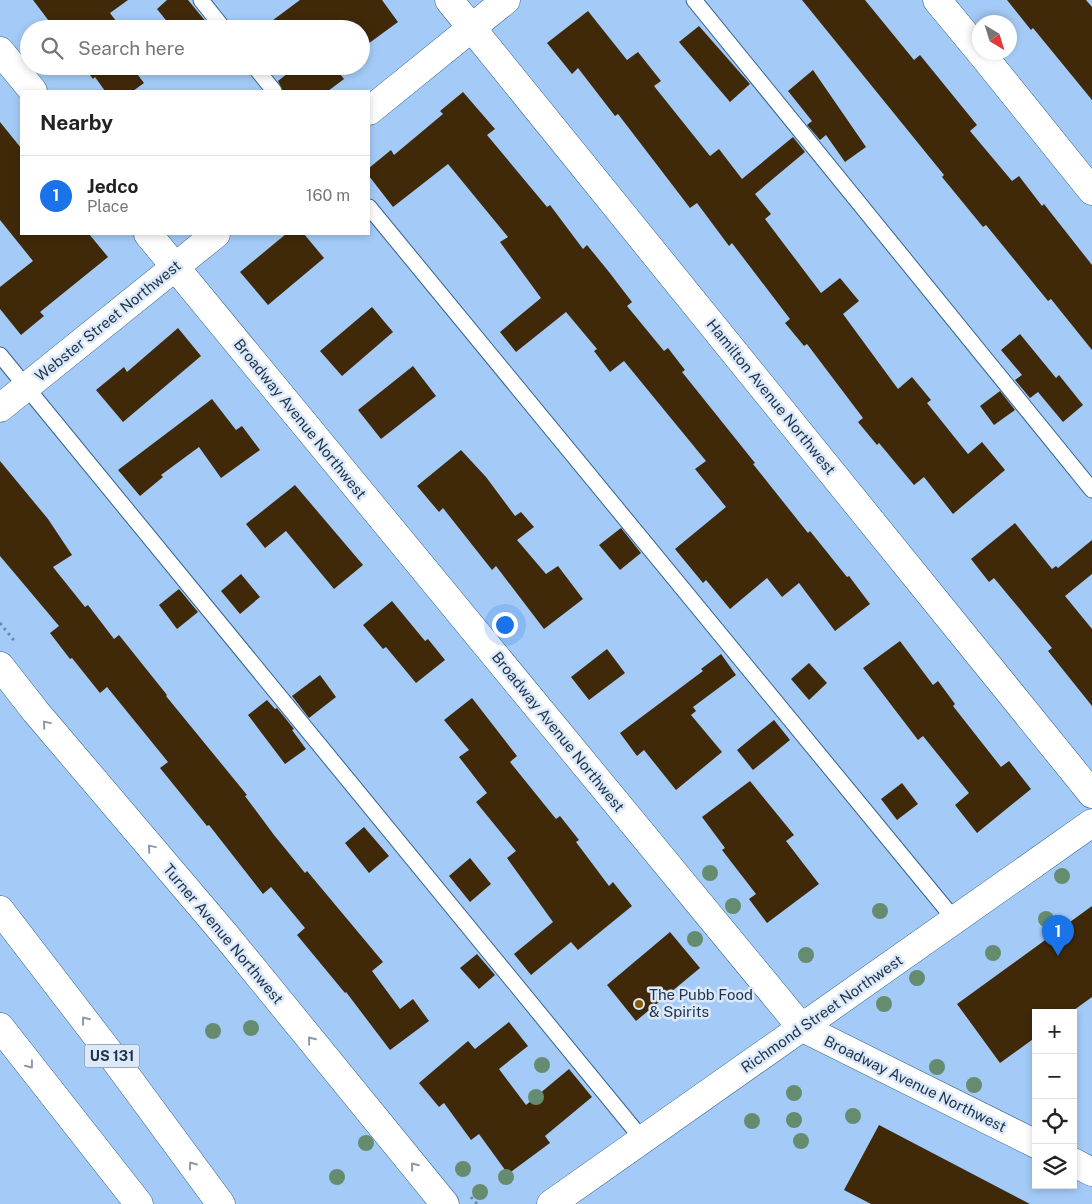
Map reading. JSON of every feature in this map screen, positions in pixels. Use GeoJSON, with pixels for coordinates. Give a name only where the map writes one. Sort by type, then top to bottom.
{"type":"FeatureCollection","features":[{"type":"Feature","properties":{"kind":"main road","name":"Hamilton Avenue Northwest"},"geometry":{"type":"LineString","coordinates":[[449,0],[1092,794]]}},
{"type":"Feature","properties":{"kind":"main road"},"geometry":{"type":"LineString","coordinates":[[370,110],[506,0]]}},
{"type":"Feature","properties":{"kind":"main road"},"geometry":{"type":"LineString","coordinates":[[937,0],[972,42]]}},
{"type":"Feature","properties":{"kind":"main road"},"geometry":{"type":"LineString","coordinates":[[0,51],[32,90]]}},
{"type":"Feature","properties":{"kind":"main road"},"geometry":{"type":"LineString","coordinates":[[986,60],[1092,191]]}},
{"type":"Feature","properties":{"kind":"main road","name":"Broadway Avenue Northwest"},"geometry":{"type":"LineString","coordinates":[[149,235],[801,1027],[1032,1142]]}},
{"type":"Feature","properties":{"kind":"main road","name":"Webster Street Northwest"},"geometry":{"type":"LineString","coordinates":[[0,408],[215,235]]}},
{"type":"Feature","properties":{"kind":"main road","name":"Turner Avenue Northwest"},"geometry":{"type":"LineString","coordinates":[[0,666],[36,712],[228,938],[445,1204]]}},
{"type":"Feature","properties":{"kind":"main road","name":"Richmond Street Northwest"},"geometry":{"type":"LineString","coordinates":[[552,1204],[1092,823]]}},
{"type":"Feature","properties":{"kind":"main road","name":"US 131"},"geometry":{"type":"LineString","coordinates":[[0,910],[109,1052],[221,1204]]}},
{"type":"Feature","properties":{"kind":"main road"},"geometry":{"type":"LineString","coordinates":[[0,1027],[139,1204]]}},
{"type":"Feature","properties":{"kind":"main road"},"geometry":{"type":"LineString","coordinates":[[1077,1164],[1092,1172]]}},
{"type":"Feature","properties":{"kind":"lane"},"geometry":{"type":"LineString","coordinates":[[201,0],[217,20]]}},
{"type":"Feature","properties":{"kind":"lane"},"geometry":{"type":"LineString","coordinates":[[694,0],[1092,490]]}},
{"type":"Feature","properties":{"kind":"lane"},"geometry":{"type":"LineString","coordinates":[[261,75],[273,90]]}},
{"type":"Feature","properties":{"kind":"lane"},"geometry":{"type":"LineString","coordinates":[[370,209],[955,920]]}},
{"type":"Feature","properties":{"kind":"lane"},"geometry":{"type":"LineString","coordinates":[[0,355],[643,1140]]}},
{"type":"Feature","properties":{"kind":"building"},"geometry":{"type":"Polygon","coordinates":[[[33,0],[128,0],[110,13],[115,20],[48,20],[33,0]]]}},
{"type":"Feature","properties":{"kind":"building"},"geometry":{"type":"Polygon","coordinates":[[[167,0],[188,0],[205,20],[166,20],[157,9],[167,0]]]}},
{"type":"Feature","properties":{"kind":"building"},"geometry":{"type":"Polygon","coordinates":[[[300,0],[382,0],[398,22],[370,42],[370,20],[273,20],[300,0]]]}},
{"type":"Feature","properties":{"kind":"building"},"geometry":{"type":"Polygon","coordinates":[[[802,0],[865,0],[914,60],[920,55],[977,125],[970,131],[1012,181],[1019,176],[1042,206],[1044,204],[1092,265],[1092,350],[1051,299],[1048,301],[986,225],[983,227],[942,177],[944,175],[802,0]]]}},
{"type":"Feature","properties":{"kind":"building"},"geometry":{"type":"Polygon","coordinates":[[[1007,0],[1086,0],[1092,7],[1092,100],[1033,28],[1031,30],[1007,0]]]}},
{"type":"Feature","properties":{"kind":"building"},"geometry":{"type":"Polygon","coordinates":[[[588,11],[627,60],[638,52],[661,81],[654,86],[710,156],[719,149],[742,179],[793,137],[805,152],[755,194],[771,214],[765,219],[821,293],[840,278],[859,301],[843,314],[898,389],[912,377],[931,400],[927,403],[968,454],[982,442],[1005,470],[953,514],[924,477],[914,485],[879,443],[877,445],[858,422],[863,418],[807,344],[804,346],[785,323],[790,319],[732,243],[729,246],[697,203],[690,208],[618,114],[615,116],[578,68],[572,74],[547,43],[588,11]]]}},
{"type":"Feature","properties":{"kind":"building"},"geometry":{"type":"Polygon","coordinates":[[[699,26],[750,84],[730,102],[679,42],[699,26]]]}},
{"type":"Feature","properties":{"kind":"building"},"geometry":{"type":"Polygon","coordinates":[[[813,70],[866,147],[845,162],[826,135],[820,140],[807,125],[812,121],[788,91],[813,70]]]}},
{"type":"Feature","properties":{"kind":"building"},"geometry":{"type":"Polygon","coordinates":[[[90,75],[138,75],[144,83],[134,90],[104,90],[95,77],[93,79],[90,75]]]}},
{"type":"Feature","properties":{"kind":"building"},"geometry":{"type":"Polygon","coordinates":[[[286,75],[341,75],[344,79],[329,90],[282,90],[278,81],[286,75]]]}},
{"type":"Feature","properties":{"kind":"building"},"geometry":{"type":"Polygon","coordinates":[[[463,92],[495,129],[487,135],[547,207],[550,205],[583,249],[587,245],[632,302],[627,306],[664,351],[668,348],[685,370],[682,372],[755,463],[753,464],[808,533],[810,531],[847,577],[849,576],[870,604],[835,631],[799,583],[782,597],[767,578],[730,609],[706,580],[703,583],[675,549],[726,507],[695,469],[706,461],[624,361],[610,372],[594,351],[597,349],[566,312],[516,352],[500,332],[541,298],[500,242],[508,237],[448,164],[393,207],[370,177],[370,167],[391,150],[394,155],[443,114],[440,111],[463,92]]]}},
{"type":"Feature","properties":{"kind":"building"},"geometry":{"type":"Polygon","coordinates":[[[0,122],[20,147],[20,235],[90,235],[108,257],[40,312],[44,316],[21,335],[0,309],[0,287],[33,261],[0,220],[0,122]]]}},
{"type":"Feature","properties":{"kind":"building"},"geometry":{"type":"Polygon","coordinates":[[[285,235],[305,235],[324,258],[268,305],[240,272],[285,235]]]}},
{"type":"Feature","properties":{"kind":"building"},"geometry":{"type":"Polygon","coordinates":[[[372,307],[393,332],[342,376],[320,351],[372,307]]]}},
{"type":"Feature","properties":{"kind":"building"},"geometry":{"type":"Polygon","coordinates":[[[178,328],[201,356],[123,422],[96,390],[124,367],[127,372],[178,328]]]}},
{"type":"Feature","properties":{"kind":"building"},"geometry":{"type":"Polygon","coordinates":[[[1020,334],[1056,378],[1059,375],[1083,405],[1063,422],[1038,392],[1030,398],[1015,380],[1022,375],[1001,350],[1020,334]]]}},
{"type":"Feature","properties":{"kind":"building"},"geometry":{"type":"Polygon","coordinates":[[[413,366],[436,396],[381,439],[358,410],[413,366]]]}},
{"type":"Feature","properties":{"kind":"building"},"geometry":{"type":"Polygon","coordinates":[[[1000,391],[1015,410],[994,425],[980,406],[1000,391]]]}},
{"type":"Feature","properties":{"kind":"building"},"geometry":{"type":"Polygon","coordinates":[[[212,399],[236,430],[242,426],[260,450],[221,478],[199,447],[161,475],[163,477],[140,496],[118,470],[212,399]]]}},
{"type":"Feature","properties":{"kind":"building"},"geometry":{"type":"Polygon","coordinates":[[[461,450],[486,477],[515,516],[521,512],[534,527],[517,540],[546,574],[558,566],[583,599],[544,629],[496,566],[492,570],[443,508],[439,512],[417,486],[461,450]]]}},
{"type":"Feature","properties":{"kind":"building"},"geometry":{"type":"Polygon","coordinates":[[[0,461],[48,519],[72,555],[53,567],[85,607],[88,605],[114,639],[119,635],[247,795],[245,796],[274,835],[305,873],[307,871],[383,962],[372,971],[400,1009],[413,999],[429,1021],[390,1050],[346,992],[297,935],[305,928],[271,887],[263,894],[209,825],[207,826],[160,768],[168,762],[107,687],[100,693],[50,633],[59,626],[0,556],[0,461]]]}},
{"type":"Feature","properties":{"kind":"building"},"geometry":{"type":"Polygon","coordinates":[[[295,485],[363,565],[334,589],[286,531],[265,548],[246,524],[295,485]]]}},
{"type":"Feature","properties":{"kind":"building"},"geometry":{"type":"Polygon","coordinates":[[[1015,523],[1052,569],[1056,566],[1058,568],[1092,540],[1092,574],[1065,596],[1092,629],[1092,706],[1048,651],[1052,648],[994,578],[989,582],[971,559],[1015,523]]]}},
{"type":"Feature","properties":{"kind":"building"},"geometry":{"type":"Polygon","coordinates":[[[621,528],[641,553],[620,570],[599,545],[621,528]]]}},
{"type":"Feature","properties":{"kind":"building"},"geometry":{"type":"Polygon","coordinates":[[[241,574],[260,597],[240,614],[221,591],[241,574]]]}},
{"type":"Feature","properties":{"kind":"building"},"geometry":{"type":"Polygon","coordinates":[[[179,589],[198,612],[177,629],[159,605],[179,589]]]}},
{"type":"Feature","properties":{"kind":"building"},"geometry":{"type":"Polygon","coordinates":[[[392,601],[425,641],[428,639],[445,660],[416,683],[386,647],[383,649],[363,625],[392,601]]]}},
{"type":"Feature","properties":{"kind":"building"},"geometry":{"type":"Polygon","coordinates":[[[900,641],[933,685],[938,681],[955,704],[953,706],[1001,767],[1009,761],[1031,789],[977,833],[955,805],[969,793],[923,736],[918,740],[863,668],[900,641]]]}},
{"type":"Feature","properties":{"kind":"building"},"geometry":{"type":"Polygon","coordinates":[[[607,649],[625,673],[589,700],[571,677],[607,649]]]}},
{"type":"Feature","properties":{"kind":"building"},"geometry":{"type":"Polygon","coordinates":[[[721,654],[736,675],[693,707],[696,711],[691,715],[722,752],[676,790],[644,750],[637,756],[620,733],[703,671],[701,669],[721,654]]]}},
{"type":"Feature","properties":{"kind":"building"},"geometry":{"type":"Polygon","coordinates":[[[809,663],[827,683],[809,700],[791,679],[809,663]]]}},
{"type":"Feature","properties":{"kind":"building"},"geometry":{"type":"Polygon","coordinates":[[[320,675],[336,697],[309,718],[292,696],[320,675]]]}},
{"type":"Feature","properties":{"kind":"building"},"geometry":{"type":"Polygon","coordinates":[[[472,698],[517,756],[510,762],[556,819],[560,816],[579,840],[576,842],[609,886],[613,882],[632,906],[578,950],[571,942],[531,975],[514,954],[553,922],[507,858],[516,851],[476,802],[487,793],[459,757],[469,750],[444,720],[472,698]]]}},
{"type":"Feature","properties":{"kind":"building"},"geometry":{"type":"Polygon","coordinates":[[[267,700],[275,709],[277,708],[294,729],[292,730],[306,749],[285,764],[248,715],[267,700]]]}},
{"type":"Feature","properties":{"kind":"building"},"geometry":{"type":"Polygon","coordinates":[[[774,720],[790,740],[753,770],[737,750],[774,720]]]}},
{"type":"Feature","properties":{"kind":"building"},"geometry":{"type":"Polygon","coordinates":[[[750,781],[794,835],[786,841],[819,884],[767,923],[749,899],[756,894],[722,850],[725,848],[702,817],[750,781]]]}},
{"type":"Feature","properties":{"kind":"building"},"geometry":{"type":"Polygon","coordinates":[[[902,783],[918,804],[897,820],[881,799],[902,783]]]}},
{"type":"Feature","properties":{"kind":"building"},"geometry":{"type":"Polygon","coordinates":[[[364,827],[389,856],[369,873],[345,843],[364,827]]]}},
{"type":"Feature","properties":{"kind":"building"},"geometry":{"type":"Polygon","coordinates":[[[470,858],[491,884],[470,902],[449,876],[470,858]]]}},
{"type":"Feature","properties":{"kind":"building"},"geometry":{"type":"Polygon","coordinates":[[[1092,906],[1092,997],[1076,1009],[1032,1009],[1032,1040],[1000,1063],[957,1004],[1092,906]]]}},
{"type":"Feature","properties":{"kind":"building"},"geometry":{"type":"Polygon","coordinates":[[[670,932],[700,968],[636,1021],[607,985],[670,932]]]}},
{"type":"Feature","properties":{"kind":"building"},"geometry":{"type":"Polygon","coordinates":[[[477,954],[495,975],[479,989],[460,968],[477,954]]]}},
{"type":"Feature","properties":{"kind":"building"},"geometry":{"type":"Polygon","coordinates":[[[509,1022],[528,1046],[499,1069],[526,1105],[569,1069],[592,1097],[545,1136],[550,1143],[508,1174],[479,1134],[471,1140],[444,1103],[439,1107],[419,1083],[468,1041],[475,1049],[509,1022]]]}},
{"type":"Feature","properties":{"kind":"building"},"geometry":{"type":"Polygon","coordinates":[[[879,1125],[1030,1204],[871,1204],[844,1190],[879,1125]]]}},
{"type":"Feature","properties":{"kind":"place","name":"Jedco"},"geometry":{"type":"Point","coordinates":[1058,956]}},
{"type":"Feature","properties":{"kind":"place","name":"The Pubb Food & Spirits"},"geometry":{"type":"Point","coordinates":[639,1004]}}]}
